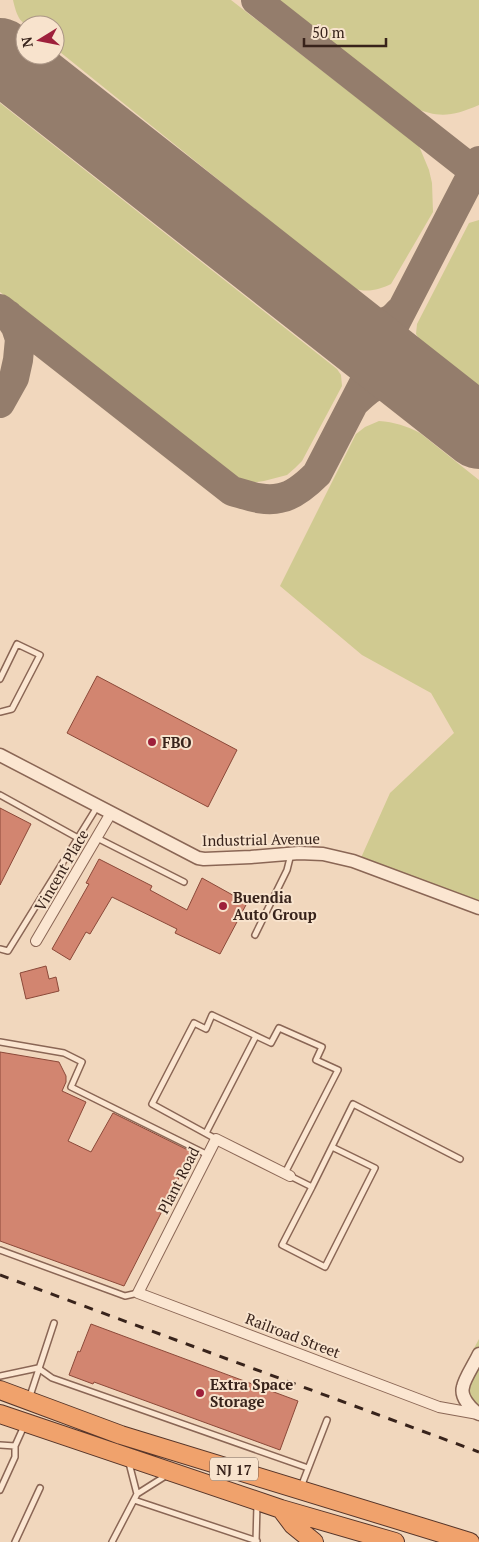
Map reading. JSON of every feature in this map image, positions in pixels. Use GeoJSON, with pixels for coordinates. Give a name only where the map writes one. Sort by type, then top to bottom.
{"type":"FeatureCollection","features":[{"type":"Feature","properties":{"kind":"highway","name":"NJ 17"},"geometry":{"type":"LineString","coordinates":[[0,1390],[121,1434],[466,1541]]}},
{"type":"Feature","properties":{"kind":"highway","name":"NJ 17"},"geometry":{"type":"LineString","coordinates":[[0,1414],[257,1501],[395,1542]]}},
{"type":"Feature","properties":{"kind":"highway"},"geometry":{"type":"LineString","coordinates":[[282,1509],[293,1525],[314,1542]]}},
{"type":"Feature","properties":{"kind":"street","name":"Industrial Avenue"},"geometry":{"type":"LineString","coordinates":[[0,755],[198,858],[316,853],[338,857],[479,908]]}},
{"type":"Feature","properties":{"kind":"street","name":"Vincent Place"},"geometry":{"type":"LineString","coordinates":[[36,941],[111,813]]}},
{"type":"Feature","properties":{"kind":"street","name":"Plant Road"},"geometry":{"type":"LineString","coordinates":[[138,1293],[216,1139],[287,1174]]}},
{"type":"Feature","properties":{"kind":"street","name":"Railroad Street"},"geometry":{"type":"LineString","coordinates":[[138,1293],[439,1407],[479,1414]]}},
{"type":"Feature","properties":{"kind":"street"},"geometry":{"type":"LineString","coordinates":[[479,1354],[462,1388],[464,1397],[473,1410],[479,1414]]}},
{"type":"Feature","properties":{"kind":"lane"},"geometry":{"type":"LineString","coordinates":[[0,679],[17,644],[40,655],[12,709],[0,712]]}},
{"type":"Feature","properties":{"kind":"lane"},"geometry":{"type":"LineString","coordinates":[[0,795],[78,838]]}},
{"type":"Feature","properties":{"kind":"lane"},"geometry":{"type":"LineString","coordinates":[[0,949],[8,950],[97,806]]}},
{"type":"Feature","properties":{"kind":"lane"},"geometry":{"type":"LineString","coordinates":[[97,838],[184,882]]}},
{"type":"Feature","properties":{"kind":"lane"},"geometry":{"type":"LineString","coordinates":[[255,935],[287,870],[292,853]]}},
{"type":"Feature","properties":{"kind":"lane"},"geometry":{"type":"LineString","coordinates":[[216,1139],[152,1104],[194,1023],[206,1029],[212,1015],[271,1043],[279,1028],[322,1047],[316,1060],[338,1070],[287,1174],[312,1188]]}},
{"type":"Feature","properties":{"kind":"lane"},"geometry":{"type":"LineString","coordinates":[[206,1133],[256,1036]]}},
{"type":"Feature","properties":{"kind":"lane"},"geometry":{"type":"LineString","coordinates":[[0,1042],[64,1053],[82,1062],[71,1087],[208,1155]]}},
{"type":"Feature","properties":{"kind":"lane"},"geometry":{"type":"LineString","coordinates":[[332,1147],[375,1168],[325,1267],[282,1245],[353,1104],[460,1159]]}},
{"type":"Feature","properties":{"kind":"lane"},"geometry":{"type":"LineString","coordinates":[[0,1250],[125,1296],[138,1293]]}},
{"type":"Feature","properties":{"kind":"lane"},"geometry":{"type":"LineString","coordinates":[[28,1401],[54,1323]]}},
{"type":"Feature","properties":{"kind":"lane"},"geometry":{"type":"LineString","coordinates":[[0,1376],[38,1368],[52,1378],[308,1468]]}},
{"type":"Feature","properties":{"kind":"lane"},"geometry":{"type":"LineString","coordinates":[[300,1490],[327,1420]]}},
{"type":"Feature","properties":{"kind":"lane"},"geometry":{"type":"LineString","coordinates":[[0,1490],[15,1457],[14,1446],[25,1423]]}},
{"type":"Feature","properties":{"kind":"lane"},"geometry":{"type":"LineString","coordinates":[[0,1445],[14,1446]]}},
{"type":"Feature","properties":{"kind":"lane"},"geometry":{"type":"LineString","coordinates":[[128,1458],[137,1494]]}},
{"type":"Feature","properties":{"kind":"lane"},"geometry":{"type":"LineString","coordinates":[[112,1542],[137,1494],[171,1472]]}},
{"type":"Feature","properties":{"kind":"lane"},"geometry":{"type":"LineString","coordinates":[[15,1542],[40,1488]]}},
{"type":"Feature","properties":{"kind":"lane"},"geometry":{"type":"LineString","coordinates":[[134,1500],[256,1542],[257,1501]]}},
{"type":"Feature","properties":{"kind":"shaded area"},"geometry":{"type":"Polygon","coordinates":[[[13,0],[231,0],[419,146],[432,183],[433,212],[391,284],[372,290],[353,288],[65,56],[65,15],[18,15],[13,0]]]}},
{"type":"Feature","properties":{"kind":"shaded area"},"geometry":{"type":"Polygon","coordinates":[[[277,0],[479,0],[479,105],[446,115],[438,115],[413,107],[277,0]]]}},
{"type":"Feature","properties":{"kind":"shaded area"},"geometry":{"type":"Polygon","coordinates":[[[0,103],[337,369],[341,375],[342,386],[302,461],[287,475],[251,483],[237,477],[0,292],[0,103]]]}},
{"type":"Feature","properties":{"kind":"shaded area"},"geometry":{"type":"Polygon","coordinates":[[[479,220],[479,388],[422,343],[416,334],[417,324],[469,223],[479,220]]]}},
{"type":"Feature","properties":{"kind":"shaded area"},"geometry":{"type":"Polygon","coordinates":[[[379,421],[390,422],[420,433],[479,480],[479,902],[360,860],[390,793],[454,733],[431,693],[362,655],[280,586],[356,434],[365,427],[379,421]]]}},
{"type":"Feature","properties":{"kind":"shaded area"},"geometry":{"type":"Polygon","coordinates":[[[479,1339],[479,1415],[469,1411],[465,1365],[479,1339]]]}},
{"type":"Feature","properties":{"kind":"building","name":"FBO"},"geometry":{"type":"Polygon","coordinates":[[[97,676],[237,750],[208,807],[67,733],[97,676]]]}},
{"type":"Feature","properties":{"kind":"building"},"geometry":{"type":"Polygon","coordinates":[[[0,808],[31,824],[0,885],[0,808]]]}},
{"type":"Feature","properties":{"kind":"building"},"geometry":{"type":"Polygon","coordinates":[[[99,859],[152,886],[150,890],[187,910],[202,878],[247,903],[220,954],[175,933],[177,929],[112,897],[90,934],[86,932],[70,960],[52,949],[89,884],[86,883],[99,859]]]}},
{"type":"Feature","properties":{"kind":"building"},"geometry":{"type":"Polygon","coordinates":[[[46,966],[49,979],[56,977],[59,991],[26,999],[20,973],[46,966]]]}},
{"type":"Feature","properties":{"kind":"building"},"geometry":{"type":"Polygon","coordinates":[[[0,1052],[59,1062],[66,1076],[66,1082],[62,1091],[86,1102],[68,1141],[91,1152],[113,1113],[192,1152],[124,1286],[0,1241],[0,1052]]]}},
{"type":"Feature","properties":{"kind":"building","name":"Extra Space Storage"},"geometry":{"type":"Polygon","coordinates":[[[91,1324],[298,1401],[280,1450],[94,1382],[93,1384],[69,1375],[91,1324]]]}},
{"type":"Feature","properties":{"kind":"taxiway"},"geometry":{"type":"LineString","coordinates":[[256,0],[479,175]]}},
{"type":"Feature","properties":{"kind":"taxiway"},"geometry":{"type":"LineString","coordinates":[[0,48],[6,60]]}},
{"type":"Feature","properties":{"kind":"taxiway"},"geometry":{"type":"LineString","coordinates":[[0,309],[232,491],[262,499],[285,497],[300,489],[317,474],[479,161]]}},
{"type":"Feature","properties":{"kind":"taxiway"},"geometry":{"type":"LineString","coordinates":[[335,319],[356,324],[383,323],[392,319],[402,309]]}},
{"type":"Feature","properties":{"kind":"taxiway"},"geometry":{"type":"LineString","coordinates":[[0,403],[14,378],[20,339],[16,327],[8,315]]}},
{"type":"Feature","properties":{"kind":"taxiway"},"geometry":{"type":"LineString","coordinates":[[355,402],[370,389],[384,382],[400,380],[419,385]]}},
{"type":"Feature","properties":{"kind":"runway"},"geometry":{"type":"LineString","coordinates":[[0,55],[479,432]]}},
{"type":"Feature","properties":{"kind":"railway"},"geometry":{"type":"LineString","coordinates":[[0,1275],[479,1452]]}},
{"type":"Feature","properties":{"kind":"place","name":"FBO"},"geometry":{"type":"Point","coordinates":[152,742]}},
{"type":"Feature","properties":{"kind":"place","name":"Buendia Auto Group"},"geometry":{"type":"Point","coordinates":[223,906]}},
{"type":"Feature","properties":{"kind":"place","name":"Extra Space Storage"},"geometry":{"type":"Point","coordinates":[200,1393]}}]}
